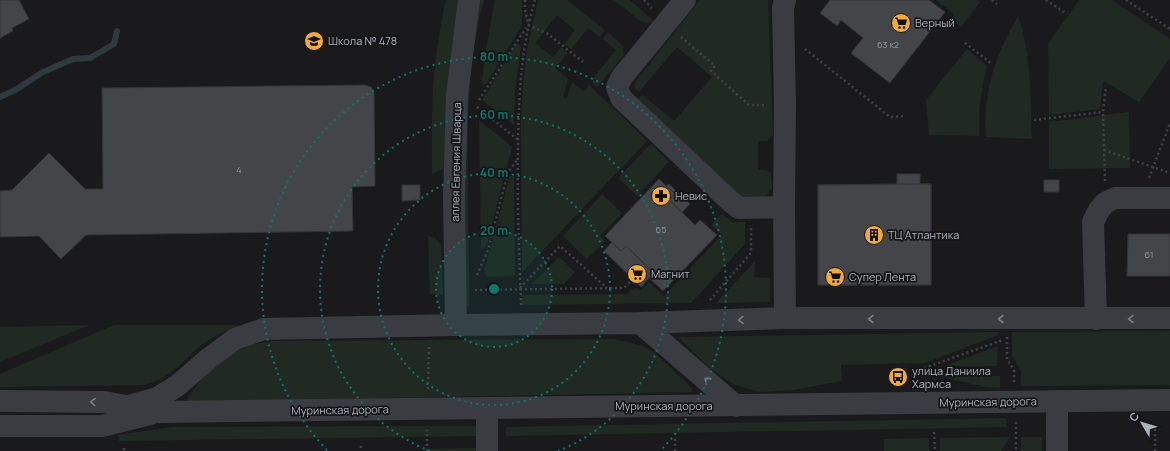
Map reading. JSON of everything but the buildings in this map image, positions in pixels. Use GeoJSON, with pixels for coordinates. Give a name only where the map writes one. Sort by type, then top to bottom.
{"type":"FeatureCollection","features":[{"type":"Feature","properties":{"kind":"street","name":"аллея Евгения Шварца"},"geometry":{"type":"LineString","coordinates":[[456,325],[454,197],[457,95],[470,0]]}},
{"type":"Feature","properties":{"kind":"street"},"geometry":{"type":"LineString","coordinates":[[685,0],[622,77],[617,87],[621,98],[739,208],[784,207]]}},
{"type":"Feature","properties":{"kind":"street"},"geometry":{"type":"LineString","coordinates":[[785,0],[783,8],[785,105],[785,318]]}},
{"type":"Feature","properties":{"kind":"street"},"geometry":{"type":"LineString","coordinates":[[1096,319],[1093,222],[1099,210],[1105,203],[1115,198],[1170,198]]}},
{"type":"Feature","properties":{"kind":"street"},"geometry":{"type":"LineString","coordinates":[[127,406],[157,398],[177,386],[208,358],[235,338],[264,329],[429,325],[640,323],[785,318],[1170,318]]}},
{"type":"Feature","properties":{"kind":"street"},"geometry":{"type":"LineString","coordinates":[[640,323],[736,406]]}},
{"type":"Feature","properties":{"kind":"street","name":"Муринская дорога"},"geometry":{"type":"LineString","coordinates":[[0,401],[104,402],[159,412],[1170,400]]}},
{"type":"Feature","properties":{"kind":"street"},"geometry":{"type":"LineString","coordinates":[[1057,402],[1057,451]]}},
{"type":"Feature","properties":{"kind":"street"},"geometry":{"type":"LineString","coordinates":[[487,408],[487,451]]}},
{"type":"Feature","properties":{"kind":"street","name":"Муринская дорога"},"geometry":{"type":"LineString","coordinates":[[0,426],[102,426],[159,412]]}},
{"type":"Feature","properties":{"kind":"path"},"geometry":{"type":"LineString","coordinates":[[518,139],[475,106],[528,25],[525,0]]}},
{"type":"Feature","properties":{"kind":"path"},"geometry":{"type":"LineString","coordinates":[[521,312],[517,160],[519,87],[523,50],[535,0]]}},
{"type":"Feature","properties":{"kind":"path"},"geometry":{"type":"LineString","coordinates":[[992,0],[997,4]]}},
{"type":"Feature","properties":{"kind":"path"},"geometry":{"type":"LineString","coordinates":[[1046,0],[1067,14]]}},
{"type":"Feature","properties":{"kind":"path"},"geometry":{"type":"LineString","coordinates":[[1126,0],[1170,29]]}},
{"type":"Feature","properties":{"kind":"path"},"geometry":{"type":"LineString","coordinates":[[528,25],[548,34],[583,62]]}},
{"type":"Feature","properties":{"kind":"path"},"geometry":{"type":"LineString","coordinates":[[679,36],[715,66],[711,71],[749,105],[785,105]]}},
{"type":"Feature","properties":{"kind":"path"},"geometry":{"type":"LineString","coordinates":[[965,43],[992,64]]}},
{"type":"Feature","properties":{"kind":"path"},"geometry":{"type":"LineString","coordinates":[[802,47],[890,117],[905,116]]}},
{"type":"Feature","properties":{"kind":"path"},"geometry":{"type":"LineString","coordinates":[[1105,203],[1104,112],[1106,86]]}},
{"type":"Feature","properties":{"kind":"path"},"geometry":{"type":"LineString","coordinates":[[1034,120],[1104,112]]}},
{"type":"Feature","properties":{"kind":"path"},"geometry":{"type":"LineString","coordinates":[[1142,198],[1170,123]]}},
{"type":"Feature","properties":{"kind":"path"},"geometry":{"type":"LineString","coordinates":[[1104,150],[1170,173]]}},
{"type":"Feature","properties":{"kind":"path"},"geometry":{"type":"LineString","coordinates":[[477,276],[488,250],[508,172],[517,160]]}},
{"type":"Feature","properties":{"kind":"path"},"geometry":{"type":"LineString","coordinates":[[707,304],[751,253],[751,226]]}},
{"type":"Feature","properties":{"kind":"path"},"geometry":{"type":"LineString","coordinates":[[520,289],[560,246],[608,289]]}},
{"type":"Feature","properties":{"kind":"path"},"geometry":{"type":"LineString","coordinates":[[471,290],[624,288],[633,279]]}},
{"type":"Feature","properties":{"kind":"path"},"geometry":{"type":"LineString","coordinates":[[427,451],[429,325]]}},
{"type":"Feature","properties":{"kind":"path"},"geometry":{"type":"LineString","coordinates":[[1008,332],[1007,359],[1014,370],[1015,387]]}},
{"type":"Feature","properties":{"kind":"path"},"geometry":{"type":"LineString","coordinates":[[924,368],[1007,338]]}},
{"type":"Feature","properties":{"kind":"path"},"geometry":{"type":"LineString","coordinates":[[1016,420],[1016,451]]}},
{"type":"Feature","properties":{"kind":"path"},"geometry":{"type":"LineString","coordinates":[[1154,451],[1155,428]]}},
{"type":"Feature","properties":{"kind":"path"},"geometry":{"type":"LineString","coordinates":[[934,432],[935,451]]}},
{"type":"Feature","properties":{"kind":"path"},"geometry":{"type":"LineString","coordinates":[[675,439],[675,451]]}},
{"type":"Feature","properties":{"kind":"path"},"geometry":{"type":"LineString","coordinates":[[361,446],[361,451]]}},
{"type":"Feature","properties":{"kind":"shaded area"},"geometry":{"type":"Polygon","coordinates":[[[446,0],[461,0],[450,61],[445,164],[442,169],[433,174],[433,86],[441,21],[446,0]]]}},
{"type":"Feature","properties":{"kind":"shaded area"},"geometry":{"type":"Polygon","coordinates":[[[479,0],[484,0],[474,46],[469,93],[469,306],[465,306],[464,99],[479,0]]]}},
{"type":"Feature","properties":{"kind":"shaded area"},"geometry":{"type":"Polygon","coordinates":[[[495,0],[522,0],[522,26],[486,84],[483,85],[485,54],[495,0]]]}},
{"type":"Feature","properties":{"kind":"shaded area"},"geometry":{"type":"Polygon","coordinates":[[[538,0],[567,0],[605,30],[600,37],[588,28],[571,49],[564,44],[575,30],[557,15],[535,43],[553,57],[561,47],[568,53],[555,68],[568,79],[563,97],[567,98],[572,82],[583,91],[589,85],[647,141],[522,272],[521,120],[523,84],[527,50],[538,0]]]}},
{"type":"Feature","properties":{"kind":"shaded area"},"geometry":{"type":"Polygon","coordinates":[[[614,0],[630,0],[654,21],[649,23],[640,21],[614,0]]]}},
{"type":"Feature","properties":{"kind":"shaded area"},"geometry":{"type":"Polygon","coordinates":[[[700,0],[768,0],[773,135],[767,141],[758,141],[758,170],[766,170],[771,173],[772,188],[770,192],[760,198],[743,198],[636,101],[642,95],[634,88],[636,81],[700,0]],[[677,47],[639,92],[674,121],[712,77],[677,47]]]}},
{"type":"Feature","properties":{"kind":"shaded area"},"geometry":{"type":"Polygon","coordinates":[[[936,0],[977,0],[980,2],[961,27],[951,19],[954,14],[936,0]]]}},
{"type":"Feature","properties":{"kind":"shaded area"},"geometry":{"type":"Polygon","coordinates":[[[1079,0],[1112,0],[1170,39],[1170,58],[1139,102],[1103,81],[1100,109],[1049,115],[1048,44],[1079,0]]]}},
{"type":"Feature","properties":{"kind":"shaded area"},"geometry":{"type":"Polygon","coordinates":[[[1018,16],[1023,31],[1028,61],[1032,139],[986,137],[986,104],[992,74],[1003,45],[1018,16]]]}},
{"type":"Feature","properties":{"kind":"shaded area"},"geometry":{"type":"Polygon","coordinates":[[[608,32],[623,46],[624,55],[597,87],[591,81],[616,50],[603,39],[608,32]]]}},
{"type":"Feature","properties":{"kind":"shaded area"},"geometry":{"type":"Polygon","coordinates":[[[518,44],[521,47],[515,91],[514,125],[482,100],[518,44]]]}},
{"type":"Feature","properties":{"kind":"shaded area"},"geometry":{"type":"Polygon","coordinates":[[[967,49],[987,66],[980,101],[979,136],[929,135],[926,100],[967,49]]]}},
{"type":"Feature","properties":{"kind":"shaded area"},"geometry":{"type":"Polygon","coordinates":[[[1129,112],[1130,168],[1049,169],[1049,122],[1129,112]]]}},
{"type":"Feature","properties":{"kind":"shaded area"},"geometry":{"type":"Polygon","coordinates":[[[479,120],[512,147],[486,247],[483,249],[481,247],[479,120]]]}},
{"type":"Feature","properties":{"kind":"shaded area"},"geometry":{"type":"Polygon","coordinates":[[[651,144],[669,162],[637,196],[618,178],[651,144]]]}},
{"type":"Feature","properties":{"kind":"shaded area"},"geometry":{"type":"Polygon","coordinates":[[[510,175],[514,176],[515,275],[487,277],[484,272],[510,175]]]}},
{"type":"Feature","properties":{"kind":"shaded area"},"geometry":{"type":"Polygon","coordinates":[[[602,194],[622,213],[600,236],[605,241],[587,259],[563,236],[602,194]]]}},
{"type":"Feature","properties":{"kind":"shaded area"},"geometry":{"type":"Polygon","coordinates":[[[722,213],[732,222],[745,222],[745,244],[691,303],[522,305],[522,295],[627,294],[631,289],[633,291],[636,288],[640,291],[649,282],[664,296],[722,235],[711,225],[722,213]]]}},
{"type":"Feature","properties":{"kind":"shaded area"},"geometry":{"type":"Polygon","coordinates":[[[428,236],[435,238],[441,245],[443,295],[430,294],[428,236]]]}},
{"type":"Feature","properties":{"kind":"shaded area"},"geometry":{"type":"Polygon","coordinates":[[[559,257],[575,272],[564,284],[532,284],[559,257]]]}},
{"type":"Feature","properties":{"kind":"shaded area"},"geometry":{"type":"Polygon","coordinates":[[[755,261],[754,277],[770,278],[770,302],[716,303],[755,261]]]}},
{"type":"Feature","properties":{"kind":"shaded area"},"geometry":{"type":"Polygon","coordinates":[[[89,325],[0,362],[0,327],[89,325]]]}},
{"type":"Feature","properties":{"kind":"shaded area"},"geometry":{"type":"Polygon","coordinates":[[[114,325],[240,325],[208,340],[168,374],[144,385],[0,387],[0,374],[114,325]]]}},
{"type":"Feature","properties":{"kind":"shaded area"},"geometry":{"type":"Polygon","coordinates":[[[1170,331],[1170,385],[1021,386],[1021,371],[1012,356],[1012,332],[1170,331]]]}},
{"type":"Feature","properties":{"kind":"shaded area"},"geometry":{"type":"Polygon","coordinates":[[[998,332],[998,335],[925,363],[841,365],[842,381],[793,390],[761,392],[735,385],[711,369],[678,337],[998,332]]]}},
{"type":"Feature","properties":{"kind":"shaded area"},"geometry":{"type":"Polygon","coordinates":[[[614,339],[640,345],[654,352],[693,389],[691,392],[189,402],[187,399],[208,373],[225,358],[245,347],[263,342],[614,339]]]}},
{"type":"Feature","properties":{"kind":"shaded area"},"geometry":{"type":"Polygon","coordinates":[[[998,346],[997,366],[944,366],[998,346]]]}},
{"type":"Feature","properties":{"kind":"shaded area"},"geometry":{"type":"Polygon","coordinates":[[[926,374],[1000,376],[1000,388],[986,387],[926,374]]]}},
{"type":"Feature","properties":{"kind":"shaded area"},"geometry":{"type":"Polygon","coordinates":[[[1006,418],[1007,427],[506,436],[506,427],[1006,418]]]}},
{"type":"Feature","properties":{"kind":"shaded area"},"geometry":{"type":"Polygon","coordinates":[[[477,426],[478,436],[119,441],[118,435],[172,427],[477,426]]]}},
{"type":"Feature","properties":{"kind":"shaded area"},"geometry":{"type":"Polygon","coordinates":[[[1010,437],[1001,451],[940,451],[940,438],[1010,437]]]}},
{"type":"Feature","properties":{"kind":"shaded area"},"geometry":{"type":"Polygon","coordinates":[[[1021,437],[1042,437],[1042,451],[1021,451],[1021,437]]]}},
{"type":"Feature","properties":{"kind":"shaded area"},"geometry":{"type":"Polygon","coordinates":[[[929,438],[929,451],[884,451],[884,439],[929,438]]]}},
{"type":"Feature","properties":{"kind":"shaded area"},"geometry":{"type":"Polygon","coordinates":[[[477,448],[477,451],[429,451],[429,449],[477,448]]]}},
{"type":"Feature","properties":{"kind":"waterway"},"geometry":{"type":"LineString","coordinates":[[0,97],[17,89],[43,72],[73,59],[90,58],[114,44],[117,31]]}},
{"type":"Feature","properties":{"kind":"place","name":"Верный"},"geometry":{"type":"Point","coordinates":[901,23]}},
{"type":"Feature","properties":{"kind":"place","name":"Школа № 478"},"geometry":{"type":"Point","coordinates":[314,41]}},
{"type":"Feature","properties":{"kind":"place","name":"Невис"},"geometry":{"type":"Point","coordinates":[661,196]}},
{"type":"Feature","properties":{"kind":"place","name":"ТЦ Атлантика"},"geometry":{"type":"Point","coordinates":[874,235]}},
{"type":"Feature","properties":{"kind":"place","name":"Магнит"},"geometry":{"type":"Point","coordinates":[637,274]}},
{"type":"Feature","properties":{"kind":"place","name":"Супер Лента"},"geometry":{"type":"Point","coordinates":[835,277]}},
{"type":"Feature","properties":{"kind":"place","name":"улица Даниила Хармса"},"geometry":{"type":"Point","coordinates":[898,377]}}]}
